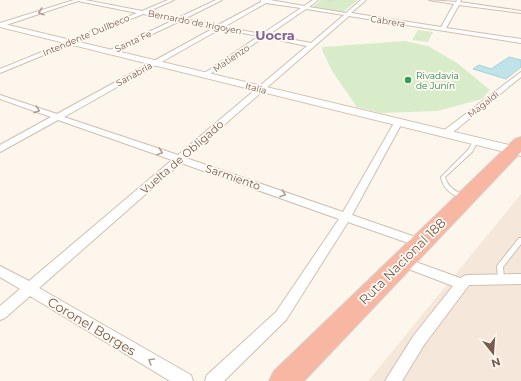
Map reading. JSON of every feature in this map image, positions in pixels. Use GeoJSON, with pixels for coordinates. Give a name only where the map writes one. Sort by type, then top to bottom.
{"type":"FeatureCollection","features":[{"type":"Feature","properties":{"kind":"highway","name":"Ruta Nacional 188"},"geometry":{"type":"LineString","coordinates":[[284,381],[465,198],[518,148]]}},
{"type":"Feature","properties":{"kind":"street","name":"Bernardo de Irigoyen"},"geometry":{"type":"LineString","coordinates":[[78,0],[312,45]]}},
{"type":"Feature","properties":{"kind":"street"},"geometry":{"type":"LineString","coordinates":[[0,25],[78,0]]}},
{"type":"Feature","properties":{"kind":"street","name":"Intendente Dullbeco"},"geometry":{"type":"LineString","coordinates":[[0,71],[172,0]]}},
{"type":"Feature","properties":{"kind":"street","name":"Santa Fe"},"geometry":{"type":"LineString","coordinates":[[110,52],[220,0]]}},
{"type":"Feature","properties":{"kind":"street","name":"Cabrera"},"geometry":{"type":"LineString","coordinates":[[254,0],[521,41]]}},
{"type":"Feature","properties":{"kind":"street","name":"Matienzo"},"geometry":{"type":"LineString","coordinates":[[205,75],[316,0]]}},
{"type":"Feature","properties":{"kind":"street","name":"Vuelta de Obligado"},"geometry":{"type":"LineString","coordinates":[[0,314],[364,0]]}},
{"type":"Feature","properties":{"kind":"street"},"geometry":{"type":"LineString","coordinates":[[431,0],[458,2],[521,12]]}},
{"type":"Feature","properties":{"kind":"street","name":"Sanabria"},"geometry":{"type":"LineString","coordinates":[[0,149],[266,1]]}},
{"type":"Feature","properties":{"kind":"street"},"geometry":{"type":"LineString","coordinates":[[443,29],[458,2]]}},
{"type":"Feature","properties":{"kind":"street","name":"Italia"},"geometry":{"type":"LineString","coordinates":[[0,25],[476,142],[518,148]]}},
{"type":"Feature","properties":{"kind":"street","name":"Magaldi"},"geometry":{"type":"LineString","coordinates":[[445,134],[521,74]]}},
{"type":"Feature","properties":{"kind":"street","name":"Sarmiento"},"geometry":{"type":"LineString","coordinates":[[0,97],[346,216],[420,243]]}},
{"type":"Feature","properties":{"kind":"street"},"geometry":{"type":"LineString","coordinates":[[213,381],[281,316],[346,216],[398,123]]}},
{"type":"Feature","properties":{"kind":"street"},"geometry":{"type":"LineString","coordinates":[[402,261],[462,284]]}},
{"type":"Feature","properties":{"kind":"street","name":"Coronel Borges"},"geometry":{"type":"LineString","coordinates":[[0,271],[185,381]]}},
{"type":"Feature","properties":{"kind":"street"},"geometry":{"type":"LineString","coordinates":[[393,381],[420,340],[466,280],[501,278],[521,279]]}},
{"type":"Feature","properties":{"kind":"lane"},"geometry":{"type":"LineString","coordinates":[[465,198],[449,190],[444,184],[443,177],[470,151],[476,142]]}},
{"type":"Feature","properties":{"kind":"lane"},"geometry":{"type":"LineString","coordinates":[[501,278],[500,266],[521,240]]}},
{"type":"Feature","properties":{"kind":"shaded area"},"geometry":{"type":"Polygon","coordinates":[[[521,194],[521,381],[368,381],[521,194]]]}},
{"type":"Feature","properties":{"kind":"green space"},"geometry":{"type":"Polygon","coordinates":[[[321,0],[358,0],[343,12],[311,8],[321,0]]]}},
{"type":"Feature","properties":{"kind":"green space"},"geometry":{"type":"Polygon","coordinates":[[[418,30],[433,32],[428,42],[412,40],[418,30]]]}},
{"type":"Feature","properties":{"kind":"green space","name":"Rivadavia de Junín"},"geometry":{"type":"Polygon","coordinates":[[[405,41],[428,46],[457,63],[490,90],[482,99],[437,111],[381,113],[357,107],[332,71],[322,50],[323,47],[405,41]]]}},
{"type":"Feature","properties":{"kind":"water"},"geometry":{"type":"Polygon","coordinates":[[[509,57],[521,60],[521,67],[506,79],[473,69],[479,65],[491,69],[509,57]]]}},
{"type":"Feature","properties":{"kind":"place","name":"Rivadavia de Junín"},"geometry":{"type":"Point","coordinates":[408,80]}},
{"type":"Feature","properties":{"kind":"district","name":"Uocra"},"geometry":{"type":"Point","coordinates":[275,35]}}]}
